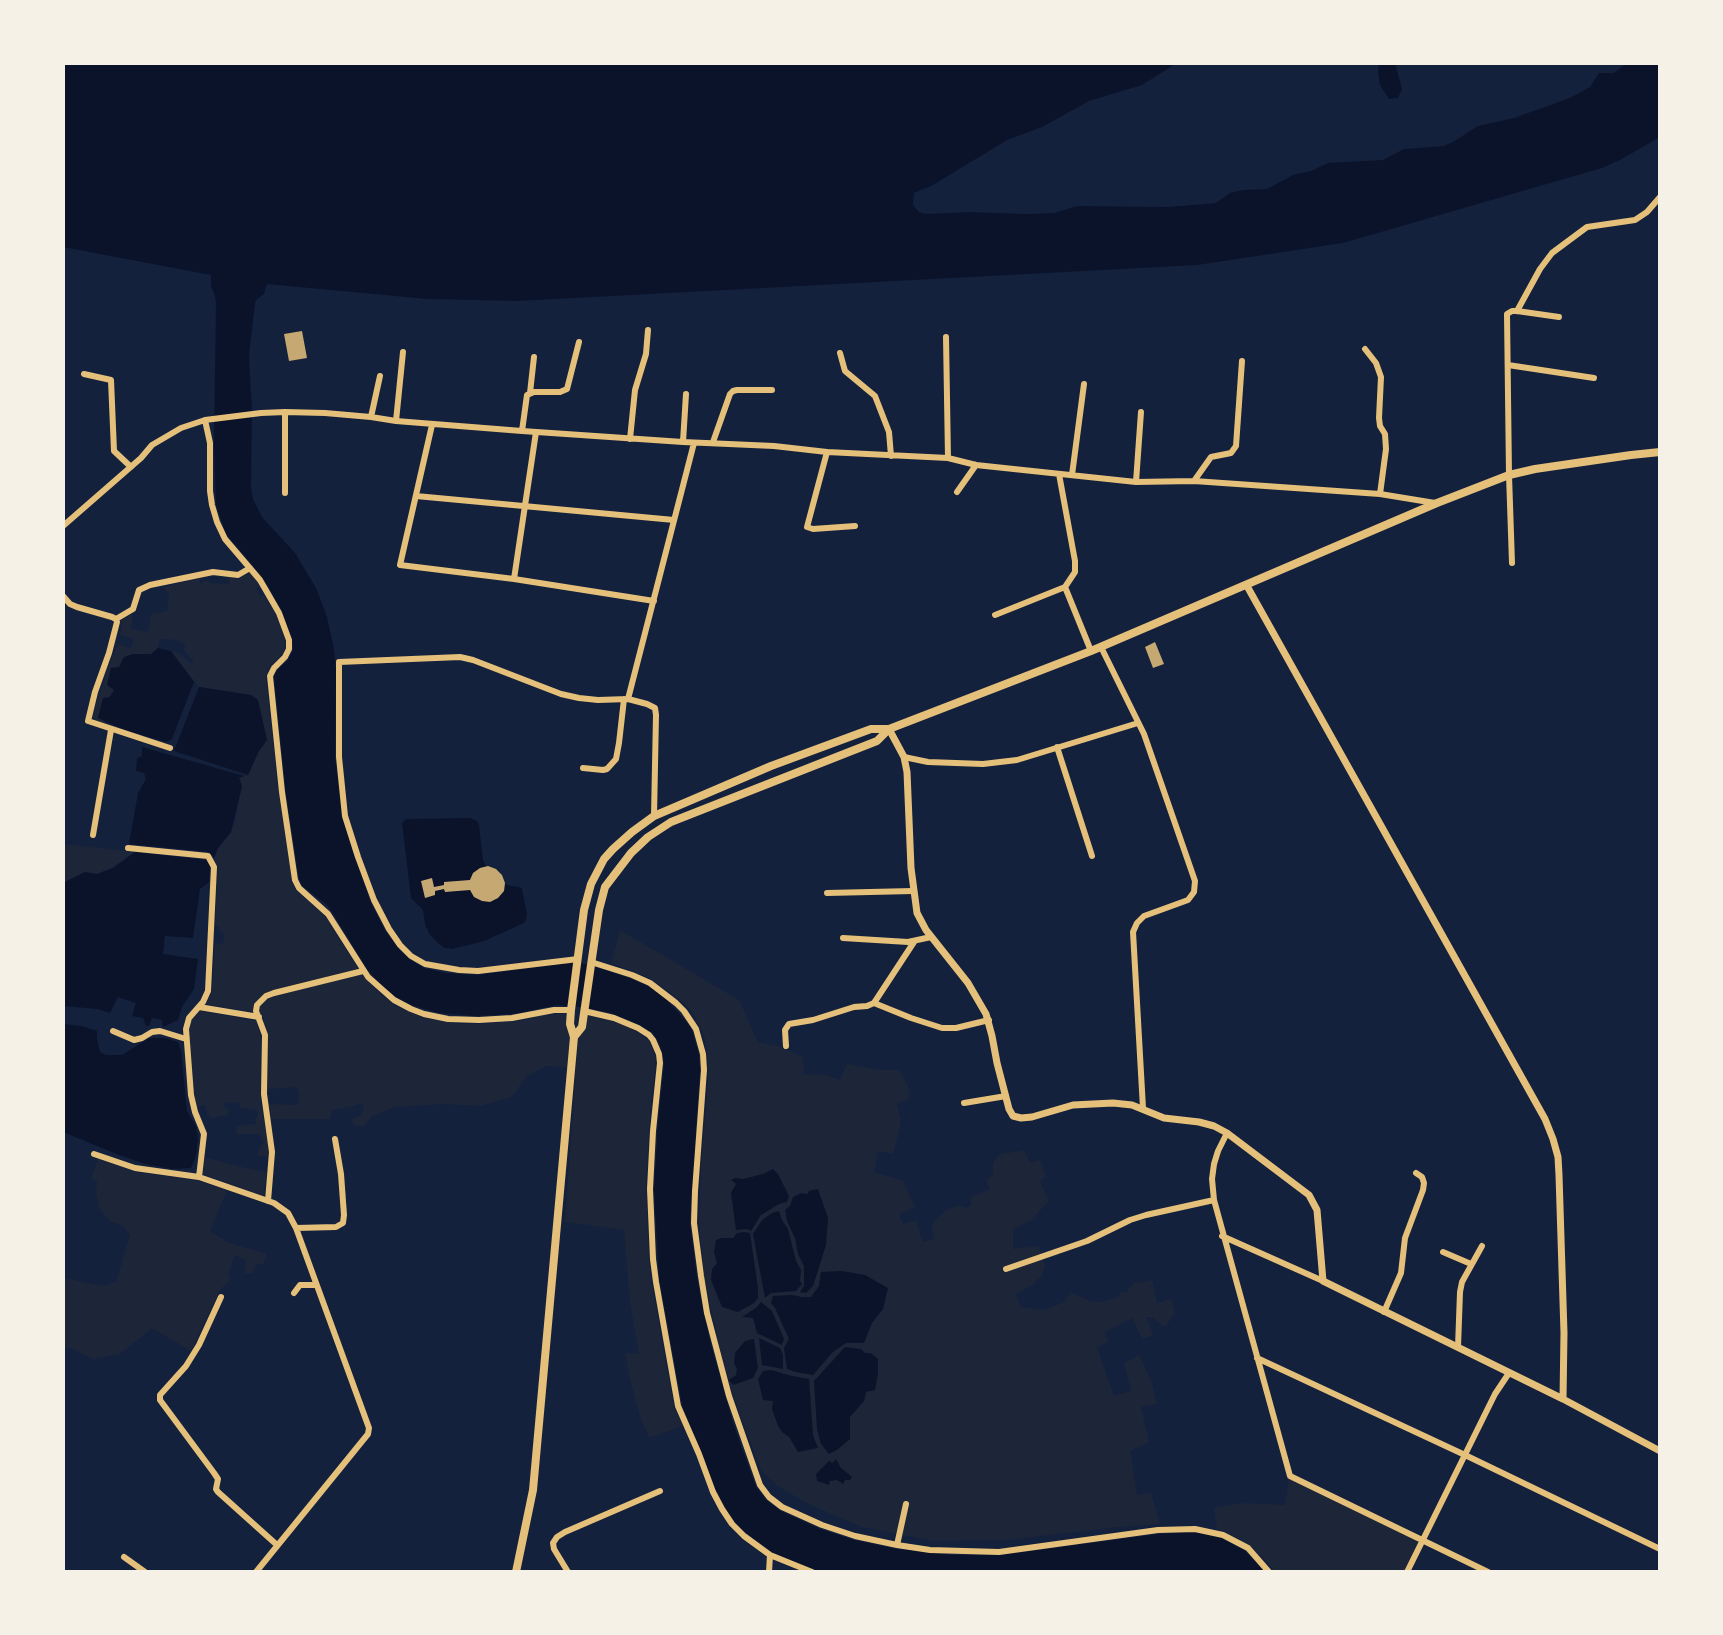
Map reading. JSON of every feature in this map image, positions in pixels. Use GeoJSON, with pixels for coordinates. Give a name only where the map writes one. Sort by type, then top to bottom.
{"type":"FeatureCollection","features":[{"type":"Feature","properties":{"kind":"main road"},"geometry":{"type":"LineString","coordinates":[[516,1572],[533,1490],[574,1037],[570,1024],[571,1010],[584,910],[604,859],[632,832],[654,816],[771,766],[871,729],[889,729],[1101,648],[1437,503],[1509,475],[1549,467],[1660,453]]}},
{"type":"Feature","properties":{"kind":"main road"},"geometry":{"type":"LineString","coordinates":[[574,1037],[582,1027],[599,910],[605,887],[648,836],[671,822],[877,741],[889,729]]}},
{"type":"Feature","properties":{"kind":"street"},"geometry":{"type":"LineString","coordinates":[[1517,311],[1552,253],[1587,226],[1635,220],[1647,212],[1660,197]]}},
{"type":"Feature","properties":{"kind":"street"},"geometry":{"type":"LineString","coordinates":[[1512,563],[1507,314],[1517,311],[1559,317]]}},
{"type":"Feature","properties":{"kind":"street"},"geometry":{"type":"LineString","coordinates":[[630,439],[635,390],[646,354],[648,330]]}},
{"type":"Feature","properties":{"kind":"street"},"geometry":{"type":"LineString","coordinates":[[946,337],[948,458]]}},
{"type":"Feature","properties":{"kind":"street"},"geometry":{"type":"LineString","coordinates":[[530,393],[556,393],[566,389],[579,342]]}},
{"type":"Feature","properties":{"kind":"street"},"geometry":{"type":"LineString","coordinates":[[1365,349],[1376,363],[1381,377],[1379,418],[1385,434],[1386,449],[1380,494]]}},
{"type":"Feature","properties":{"kind":"street"},"geometry":{"type":"LineString","coordinates":[[396,421],[403,352]]}},
{"type":"Feature","properties":{"kind":"street"},"geometry":{"type":"LineString","coordinates":[[840,353],[845,371],[875,396],[889,432],[891,456]]}},
{"type":"Feature","properties":{"kind":"street"},"geometry":{"type":"LineString","coordinates":[[522,431],[525,399],[530,393],[534,357]]}},
{"type":"Feature","properties":{"kind":"street"},"geometry":{"type":"LineString","coordinates":[[1194,481],[1211,457],[1231,453],[1237,446],[1242,360]]}},
{"type":"Feature","properties":{"kind":"street"},"geometry":{"type":"LineString","coordinates":[[1508,365],[1594,378]]}},
{"type":"Feature","properties":{"kind":"street"},"geometry":{"type":"LineString","coordinates":[[84,374],[111,380],[114,451],[131,467]]}},
{"type":"Feature","properties":{"kind":"street"},"geometry":{"type":"LineString","coordinates":[[371,417],[380,376]]}},
{"type":"Feature","properties":{"kind":"street"},"geometry":{"type":"LineString","coordinates":[[1072,475],[1084,384]]}},
{"type":"Feature","properties":{"kind":"street"},"geometry":{"type":"LineString","coordinates":[[713,442],[733,391],[772,390]]}},
{"type":"Feature","properties":{"kind":"street"},"geometry":{"type":"LineString","coordinates":[[683,442],[686,394]]}},
{"type":"Feature","properties":{"kind":"street"},"geometry":{"type":"LineString","coordinates":[[63,526],[131,467],[152,445],[170,433],[205,420],[261,412],[325,413],[432,425],[948,458],[976,465],[1136,482],[1194,481],[1380,494],[1437,503]]}},
{"type":"Feature","properties":{"kind":"street"},"geometry":{"type":"LineString","coordinates":[[285,412],[285,493]]}},
{"type":"Feature","properties":{"kind":"street"},"geometry":{"type":"LineString","coordinates":[[1136,482],[1141,412]]}},
{"type":"Feature","properties":{"kind":"street"},"geometry":{"type":"LineString","coordinates":[[205,420],[210,443],[210,491],[217,522],[225,540],[260,580],[279,613],[289,640],[285,657],[270,676],[282,792],[295,880],[299,888],[328,914],[363,971],[394,1000],[424,1014],[464,1020],[497,1020],[544,1011],[571,1010]]}},
{"type":"Feature","properties":{"kind":"street"},"geometry":{"type":"LineString","coordinates":[[432,425],[400,565],[514,579],[654,601]]}},
{"type":"Feature","properties":{"kind":"street"},"geometry":{"type":"LineString","coordinates":[[514,579],[536,432]]}},
{"type":"Feature","properties":{"kind":"street"},"geometry":{"type":"LineString","coordinates":[[583,768],[607,769],[615,759],[626,699],[694,443]]}},
{"type":"Feature","properties":{"kind":"street"},"geometry":{"type":"LineString","coordinates":[[827,452],[807,527],[813,529],[855,526]]}},
{"type":"Feature","properties":{"kind":"street"},"geometry":{"type":"LineString","coordinates":[[957,492],[976,465]]}},
{"type":"Feature","properties":{"kind":"street"},"geometry":{"type":"LineString","coordinates":[[995,615],[1065,587],[1075,572],[1059,474]]}},
{"type":"Feature","properties":{"kind":"street"},"geometry":{"type":"LineString","coordinates":[[416,496],[674,520]]}},
{"type":"Feature","properties":{"kind":"street"},"geometry":{"type":"LineString","coordinates":[[63,596],[70,604],[116,619],[133,609],[139,590],[150,585],[213,572],[238,575],[250,568]]}},
{"type":"Feature","properties":{"kind":"street"},"geometry":{"type":"LineString","coordinates":[[1247,586],[1532,1096],[1553,1139],[1559,1174],[1563,1399]]}},
{"type":"Feature","properties":{"kind":"street"},"geometry":{"type":"LineString","coordinates":[[1065,587],[1091,651]]}},
{"type":"Feature","properties":{"kind":"street"},"geometry":{"type":"LineString","coordinates":[[116,619],[116,628],[88,721],[170,748]]}},
{"type":"Feature","properties":{"kind":"street"},"geometry":{"type":"LineString","coordinates":[[1101,648],[1144,734],[1195,881],[1194,892],[1188,900],[1144,916],[1133,932],[1143,1108]]}},
{"type":"Feature","properties":{"kind":"street"},"geometry":{"type":"LineString","coordinates":[[578,959],[478,971],[444,969],[425,964],[411,956],[400,945],[374,900],[345,816],[339,757],[339,662],[460,657],[561,694],[579,698],[626,699],[647,704],[654,708],[656,715],[654,816]]}},
{"type":"Feature","properties":{"kind":"street"},"geometry":{"type":"LineString","coordinates":[[904,757],[929,762],[983,764],[1017,760],[1138,723]]}},
{"type":"Feature","properties":{"kind":"street"},"geometry":{"type":"LineString","coordinates":[[889,729],[904,757],[907,772],[913,891],[917,912],[931,937],[968,984],[989,1020],[997,1063],[1013,1116],[1032,1117],[1090,1103],[1127,1104],[1164,1118],[1206,1124],[1227,1133],[1309,1195],[1317,1210],[1323,1282]]}},
{"type":"Feature","properties":{"kind":"street"},"geometry":{"type":"LineString","coordinates":[[93,835],[111,730]]}},
{"type":"Feature","properties":{"kind":"street"},"geometry":{"type":"LineString","coordinates":[[1057,747],[1092,856]]}},
{"type":"Feature","properties":{"kind":"street"},"geometry":{"type":"LineString","coordinates":[[128,848],[208,856],[213,864],[209,981],[206,997],[186,1024],[191,1095],[204,1134],[199,1177]]}},
{"type":"Feature","properties":{"kind":"street"},"geometry":{"type":"LineString","coordinates":[[827,893],[913,891]]}},
{"type":"Feature","properties":{"kind":"street"},"geometry":{"type":"LineString","coordinates":[[843,939],[914,942],[931,937]]}},
{"type":"Feature","properties":{"kind":"street"},"geometry":{"type":"LineString","coordinates":[[786,1046],[785,1030],[789,1024],[874,1003],[914,942]]}},
{"type":"Feature","properties":{"kind":"street"},"geometry":{"type":"LineString","coordinates":[[591,962],[650,983],[676,1003],[696,1028],[704,1070],[694,1223],[699,1264],[707,1313],[721,1369],[760,1485],[769,1497],[801,1517],[855,1536],[897,1545],[941,1550],[999,1552],[1158,1530],[1195,1529],[1223,1535],[1248,1548],[1269,1572]]}},
{"type":"Feature","properties":{"kind":"street"},"geometry":{"type":"LineString","coordinates":[[268,1201],[272,1152],[264,1094],[265,1035],[256,1011],[257,1005],[266,996],[363,971]]}},
{"type":"Feature","properties":{"kind":"street"},"geometry":{"type":"LineString","coordinates":[[874,1003],[942,1028],[956,1028],[989,1020]]}},
{"type":"Feature","properties":{"kind":"street"},"geometry":{"type":"LineString","coordinates":[[199,1007],[259,1017]]}},
{"type":"Feature","properties":{"kind":"street"},"geometry":{"type":"LineString","coordinates":[[584,1011],[631,1024],[649,1035],[656,1047],[660,1063],[650,1189],[653,1259],[678,1406],[713,1492],[732,1524],[770,1555],[812,1572]]}},
{"type":"Feature","properties":{"kind":"street"},"geometry":{"type":"LineString","coordinates":[[113,1031],[134,1040],[160,1031],[186,1039]]}},
{"type":"Feature","properties":{"kind":"street"},"geometry":{"type":"LineString","coordinates":[[964,1103],[1006,1096]]}},
{"type":"Feature","properties":{"kind":"street"},"geometry":{"type":"LineString","coordinates":[[1227,1133],[1214,1164],[1213,1200],[1290,1476],[1488,1572]]}},
{"type":"Feature","properties":{"kind":"street"},"geometry":{"type":"LineString","coordinates":[[296,1228],[336,1227],[343,1223],[341,1174],[335,1139]]}},
{"type":"Feature","properties":{"kind":"street"},"geometry":{"type":"LineString","coordinates":[[94,1154],[135,1168],[199,1177],[268,1201],[284,1209],[296,1228],[369,1428],[368,1434],[256,1572]]}},
{"type":"Feature","properties":{"kind":"street"},"geometry":{"type":"LineString","coordinates":[[1384,1312],[1401,1273],[1405,1238],[1423,1190],[1422,1177],[1416,1173]]}},
{"type":"Feature","properties":{"kind":"street"},"geometry":{"type":"LineString","coordinates":[[1006,1269],[1087,1241],[1130,1220],[1213,1200]]}},
{"type":"Feature","properties":{"kind":"street"},"geometry":{"type":"LineString","coordinates":[[1222,1236],[1458,1346],[1660,1451]]}},
{"type":"Feature","properties":{"kind":"street"},"geometry":{"type":"LineString","coordinates":[[1458,1346],[1462,1282],[1482,1245]]}},
{"type":"Feature","properties":{"kind":"street"},"geometry":{"type":"LineString","coordinates":[[1443,1252],[1471,1264]]}},
{"type":"Feature","properties":{"kind":"street"},"geometry":{"type":"LineString","coordinates":[[294,1293],[300,1285],[316,1285]]}},
{"type":"Feature","properties":{"kind":"street"},"geometry":{"type":"LineString","coordinates":[[221,1297],[192,1356],[160,1395],[160,1400],[218,1479],[218,1493],[277,1545]]}},
{"type":"Feature","properties":{"kind":"street"},"geometry":{"type":"LineString","coordinates":[[1257,1357],[1660,1549]]}},
{"type":"Feature","properties":{"kind":"street"},"geometry":{"type":"LineString","coordinates":[[1407,1572],[1495,1394],[1509,1373]]}},
{"type":"Feature","properties":{"kind":"street"},"geometry":{"type":"LineString","coordinates":[[568,1572],[554,1549],[553,1543],[557,1538],[565,1532],[660,1491]]}},
{"type":"Feature","properties":{"kind":"street"},"geometry":{"type":"LineString","coordinates":[[897,1545],[906,1504]]}},
{"type":"Feature","properties":{"kind":"street"},"geometry":{"type":"LineString","coordinates":[[769,1572],[770,1555]]}},
{"type":"Feature","properties":{"kind":"street"},"geometry":{"type":"LineString","coordinates":[[124,1557],[145,1572]]}},
{"type":"Feature","properties":{"kind":"shaded area"},"geometry":{"type":"Polygon","coordinates":[[[63,63],[1177,63],[1142,85],[1089,101],[1042,127],[1007,140],[933,185],[914,193],[913,205],[925,214],[1026,214],[1054,213],[1077,206],[1167,207],[1216,203],[1230,193],[1267,189],[1293,175],[1328,163],[1383,160],[1404,149],[1443,146],[1478,126],[1514,118],[1570,98],[1590,87],[1599,73],[1614,73],[1627,63],[1660,63],[1660,137],[1620,160],[1602,168],[1343,243],[1197,265],[518,301],[427,299],[267,284],[264,294],[255,303],[249,356],[253,499],[262,517],[295,553],[316,588],[327,617],[336,671],[335,756],[342,817],[370,901],[398,948],[424,968],[445,973],[477,975],[558,964],[586,964],[648,986],[664,997],[687,1022],[699,1055],[700,1070],[690,1222],[697,1278],[709,1337],[734,1426],[756,1487],[766,1500],[781,1511],[820,1529],[897,1549],[951,1555],[1000,1555],[1158,1534],[1194,1532],[1222,1538],[1245,1551],[1265,1572],[823,1572],[770,1551],[735,1522],[716,1491],[682,1405],[659,1278],[654,1190],[664,1063],[660,1045],[653,1033],[640,1025],[611,1013],[581,1007],[557,1005],[514,1014],[474,1016],[439,1013],[411,1005],[381,985],[366,968],[331,910],[302,886],[286,795],[274,677],[293,650],[292,639],[282,611],[269,588],[226,534],[216,505],[216,301],[211,287],[211,275],[63,247],[63,63]]]}},
{"type":"Feature","properties":{"kind":"shaded area"},"geometry":{"type":"Polygon","coordinates":[[[1379,63],[1395,63],[1402,89],[1398,98],[1389,99],[1380,85],[1379,63]]]}},
{"type":"Feature","properties":{"kind":"shaded area"},"geometry":{"type":"Polygon","coordinates":[[[249,572],[260,586],[256,588],[261,597],[264,595],[275,613],[285,640],[283,653],[270,666],[266,676],[277,781],[292,881],[296,891],[324,915],[362,975],[395,1006],[425,1018],[460,1024],[520,1021],[565,1013],[572,1037],[569,1067],[546,1066],[526,1077],[512,1097],[480,1106],[443,1104],[395,1107],[372,1116],[364,1126],[355,1126],[351,1119],[360,1116],[364,1109],[362,1103],[332,1110],[330,1119],[271,1119],[269,1104],[298,1105],[299,1096],[297,1087],[268,1089],[268,1034],[262,1014],[206,1004],[212,993],[215,943],[223,944],[224,933],[215,925],[218,866],[214,858],[235,822],[242,786],[239,778],[248,775],[266,740],[258,700],[251,695],[199,687],[171,651],[180,654],[192,664],[193,661],[183,649],[186,645],[177,640],[160,639],[158,648],[151,654],[133,654],[100,715],[99,718],[105,720],[104,724],[94,721],[92,715],[118,644],[131,648],[134,639],[120,635],[120,620],[133,614],[131,629],[148,632],[151,614],[167,611],[169,596],[164,587],[200,578],[200,584],[208,580],[209,583],[230,584],[227,576],[238,579],[249,572]]]}},
{"type":"Feature","properties":{"kind":"shaded area"},"geometry":{"type":"Polygon","coordinates":[[[158,648],[171,651],[194,682],[172,739],[166,742],[125,730],[98,718],[103,698],[110,697],[114,690],[107,685],[111,668],[119,667],[124,657],[151,654],[158,648]]]}},
{"type":"Feature","properties":{"kind":"shaded area"},"geometry":{"type":"Polygon","coordinates":[[[199,687],[251,695],[258,700],[267,740],[248,775],[174,751],[199,687]]]}},
{"type":"Feature","properties":{"kind":"shaded area"},"geometry":{"type":"Polygon","coordinates":[[[142,747],[244,776],[239,778],[242,786],[231,832],[218,848],[214,858],[209,852],[129,844],[138,793],[146,779],[144,773],[136,771],[137,758],[142,756],[142,747]]]}},
{"type":"Feature","properties":{"kind":"shaded area"},"geometry":{"type":"Polygon","coordinates":[[[470,818],[479,825],[483,860],[488,870],[507,885],[522,889],[527,914],[524,923],[484,941],[452,949],[445,948],[430,935],[425,925],[423,910],[411,898],[402,823],[406,819],[470,818]]]}},
{"type":"Feature","properties":{"kind":"shaded area"},"geometry":{"type":"Polygon","coordinates":[[[63,844],[135,852],[97,874],[85,872],[63,883],[63,844]]]}},
{"type":"Feature","properties":{"kind":"shaded area"},"geometry":{"type":"Polygon","coordinates":[[[135,852],[207,860],[210,867],[209,882],[200,889],[193,938],[165,936],[163,954],[198,959],[194,989],[182,1007],[178,1020],[163,1027],[162,1020],[152,1018],[149,1026],[146,1026],[143,1018],[132,1016],[136,1003],[118,997],[110,1013],[98,1009],[63,1006],[63,883],[85,872],[97,874],[113,868],[135,852]]]}},
{"type":"Feature","properties":{"kind":"shaded area"},"geometry":{"type":"Polygon","coordinates":[[[620,930],[739,1000],[758,1042],[778,1046],[803,1057],[804,1075],[824,1074],[840,1080],[847,1064],[878,1070],[899,1070],[908,1086],[910,1098],[897,1104],[901,1122],[893,1154],[878,1151],[874,1172],[903,1181],[915,1207],[899,1214],[903,1224],[916,1220],[923,1242],[934,1239],[932,1226],[947,1210],[958,1205],[966,1208],[971,1205],[970,1198],[990,1189],[986,1180],[993,1175],[993,1164],[997,1157],[1024,1150],[1030,1163],[1040,1160],[1046,1176],[1040,1181],[1049,1201],[1030,1221],[1013,1229],[1013,1249],[1039,1246],[1045,1266],[1042,1276],[1016,1294],[1021,1307],[1043,1310],[1065,1302],[1070,1292],[1090,1301],[1102,1302],[1118,1297],[1121,1291],[1126,1292],[1134,1283],[1152,1280],[1157,1303],[1171,1299],[1175,1313],[1165,1327],[1152,1317],[1146,1317],[1153,1335],[1142,1339],[1132,1318],[1104,1332],[1109,1342],[1097,1347],[1114,1396],[1131,1391],[1124,1363],[1139,1355],[1151,1380],[1157,1404],[1141,1407],[1149,1442],[1130,1451],[1137,1495],[1151,1493],[1160,1524],[1007,1540],[933,1541],[862,1527],[806,1503],[778,1486],[761,1471],[735,1401],[704,1277],[699,1220],[708,1083],[705,1039],[693,1013],[683,1002],[650,978],[611,963],[620,930]]]}},
{"type":"Feature","properties":{"kind":"shaded area"},"geometry":{"type":"Polygon","coordinates":[[[200,1011],[256,1021],[261,1037],[260,1101],[268,1156],[259,1156],[257,1153],[264,1142],[260,1134],[236,1134],[237,1126],[256,1124],[257,1110],[240,1108],[240,1102],[225,1103],[223,1108],[228,1109],[228,1115],[212,1118],[207,1114],[205,1105],[197,1106],[189,1027],[200,1011]]]}},
{"type":"Feature","properties":{"kind":"shaded area"},"geometry":{"type":"Polygon","coordinates":[[[589,1016],[622,1024],[637,1032],[650,1042],[655,1055],[646,1183],[649,1258],[674,1407],[683,1426],[649,1438],[640,1416],[626,1357],[626,1353],[639,1354],[630,1302],[624,1230],[565,1222],[578,1041],[589,1016]]]}},
{"type":"Feature","properties":{"kind":"shaded area"},"geometry":{"type":"Polygon","coordinates":[[[63,1024],[97,1031],[100,1052],[106,1055],[122,1055],[149,1038],[178,1042],[187,1111],[196,1126],[198,1139],[191,1168],[172,1169],[145,1164],[63,1132],[63,1024]]]}},
{"type":"Feature","properties":{"kind":"shaded area"},"geometry":{"type":"Polygon","coordinates":[[[205,1157],[267,1172],[264,1196],[202,1174],[205,1157]]]}},
{"type":"Feature","properties":{"kind":"shaded area"},"geometry":{"type":"Polygon","coordinates":[[[98,1159],[135,1172],[198,1181],[227,1190],[210,1231],[229,1243],[267,1254],[264,1263],[256,1265],[252,1273],[244,1273],[246,1261],[235,1255],[228,1274],[230,1280],[220,1290],[191,1351],[152,1328],[120,1354],[93,1359],[73,1349],[63,1348],[63,1278],[104,1286],[116,1282],[130,1235],[123,1226],[110,1221],[99,1208],[97,1181],[91,1178],[98,1159]]]}},
{"type":"Feature","properties":{"kind":"shaded area"},"geometry":{"type":"Polygon","coordinates":[[[773,1169],[789,1196],[787,1202],[761,1215],[751,1231],[736,1230],[731,1193],[736,1184],[731,1180],[763,1174],[773,1169]]]}},
{"type":"Feature","properties":{"kind":"shaded area"},"geometry":{"type":"Polygon","coordinates":[[[818,1189],[828,1218],[826,1245],[813,1286],[806,1293],[800,1292],[804,1286],[804,1266],[785,1210],[790,1206],[793,1197],[818,1189]]]}},
{"type":"Feature","properties":{"kind":"shaded area"},"geometry":{"type":"Polygon","coordinates":[[[779,1211],[788,1229],[801,1270],[802,1284],[796,1291],[771,1293],[765,1298],[753,1234],[762,1220],[779,1211]]]}},
{"type":"Feature","properties":{"kind":"shaded area"},"geometry":{"type":"Polygon","coordinates":[[[737,1233],[750,1233],[758,1298],[738,1312],[722,1307],[711,1280],[712,1269],[717,1263],[714,1252],[716,1240],[733,1238],[737,1233]]]}},
{"type":"Feature","properties":{"kind":"shaded area"},"geometry":{"type":"Polygon","coordinates":[[[842,1271],[865,1275],[888,1288],[883,1309],[872,1323],[864,1343],[846,1343],[833,1352],[813,1375],[787,1369],[784,1348],[789,1339],[771,1303],[773,1296],[811,1297],[819,1286],[821,1272],[842,1271]]]}},
{"type":"Feature","properties":{"kind":"shaded area"},"geometry":{"type":"Polygon","coordinates":[[[761,1302],[772,1311],[784,1339],[782,1345],[757,1333],[753,1318],[742,1317],[761,1302]]]}},
{"type":"Feature","properties":{"kind":"shaded area"},"geometry":{"type":"Polygon","coordinates":[[[759,1338],[780,1348],[783,1369],[762,1365],[759,1338]]]}},
{"type":"Feature","properties":{"kind":"shaded area"},"geometry":{"type":"Polygon","coordinates":[[[754,1339],[758,1368],[753,1378],[733,1385],[729,1380],[736,1375],[735,1353],[745,1341],[754,1339]]]}},
{"type":"Feature","properties":{"kind":"shaded area"},"geometry":{"type":"Polygon","coordinates":[[[845,1347],[871,1353],[878,1359],[878,1373],[875,1390],[866,1392],[864,1401],[850,1417],[850,1439],[829,1454],[821,1444],[817,1429],[814,1381],[845,1347]]]}},
{"type":"Feature","properties":{"kind":"shaded area"},"geometry":{"type":"Polygon","coordinates":[[[771,1370],[809,1379],[813,1435],[818,1448],[798,1452],[778,1426],[772,1409],[773,1401],[763,1400],[758,1379],[763,1371],[771,1370]]]}},
{"type":"Feature","properties":{"kind":"shaded area"},"geometry":{"type":"Polygon","coordinates":[[[836,1459],[841,1468],[852,1477],[850,1480],[845,1480],[843,1484],[837,1480],[830,1481],[829,1485],[817,1481],[816,1474],[829,1461],[833,1463],[836,1459]]]}},
{"type":"Feature","properties":{"kind":"shaded area"},"geometry":{"type":"Polygon","coordinates":[[[1289,1478],[1419,1541],[1404,1572],[1274,1572],[1251,1546],[1225,1531],[1217,1530],[1214,1508],[1242,1503],[1285,1505],[1289,1478]]]}},
{"type":"Feature","properties":{"kind":"building"},"geometry":{"type":"Polygon","coordinates":[[[302,331],[307,358],[289,361],[284,334],[302,331]]]}},
{"type":"Feature","properties":{"kind":"building"},"geometry":{"type":"Polygon","coordinates":[[[1155,642],[1164,664],[1153,668],[1145,647],[1155,642]]]}},
{"type":"Feature","properties":{"kind":"building"},"geometry":{"type":"Polygon","coordinates":[[[488,866],[502,875],[505,883],[504,891],[498,898],[490,902],[482,901],[474,897],[470,890],[445,892],[444,889],[425,898],[421,881],[432,878],[434,887],[444,885],[444,882],[470,880],[473,873],[488,866]]]}}]}
